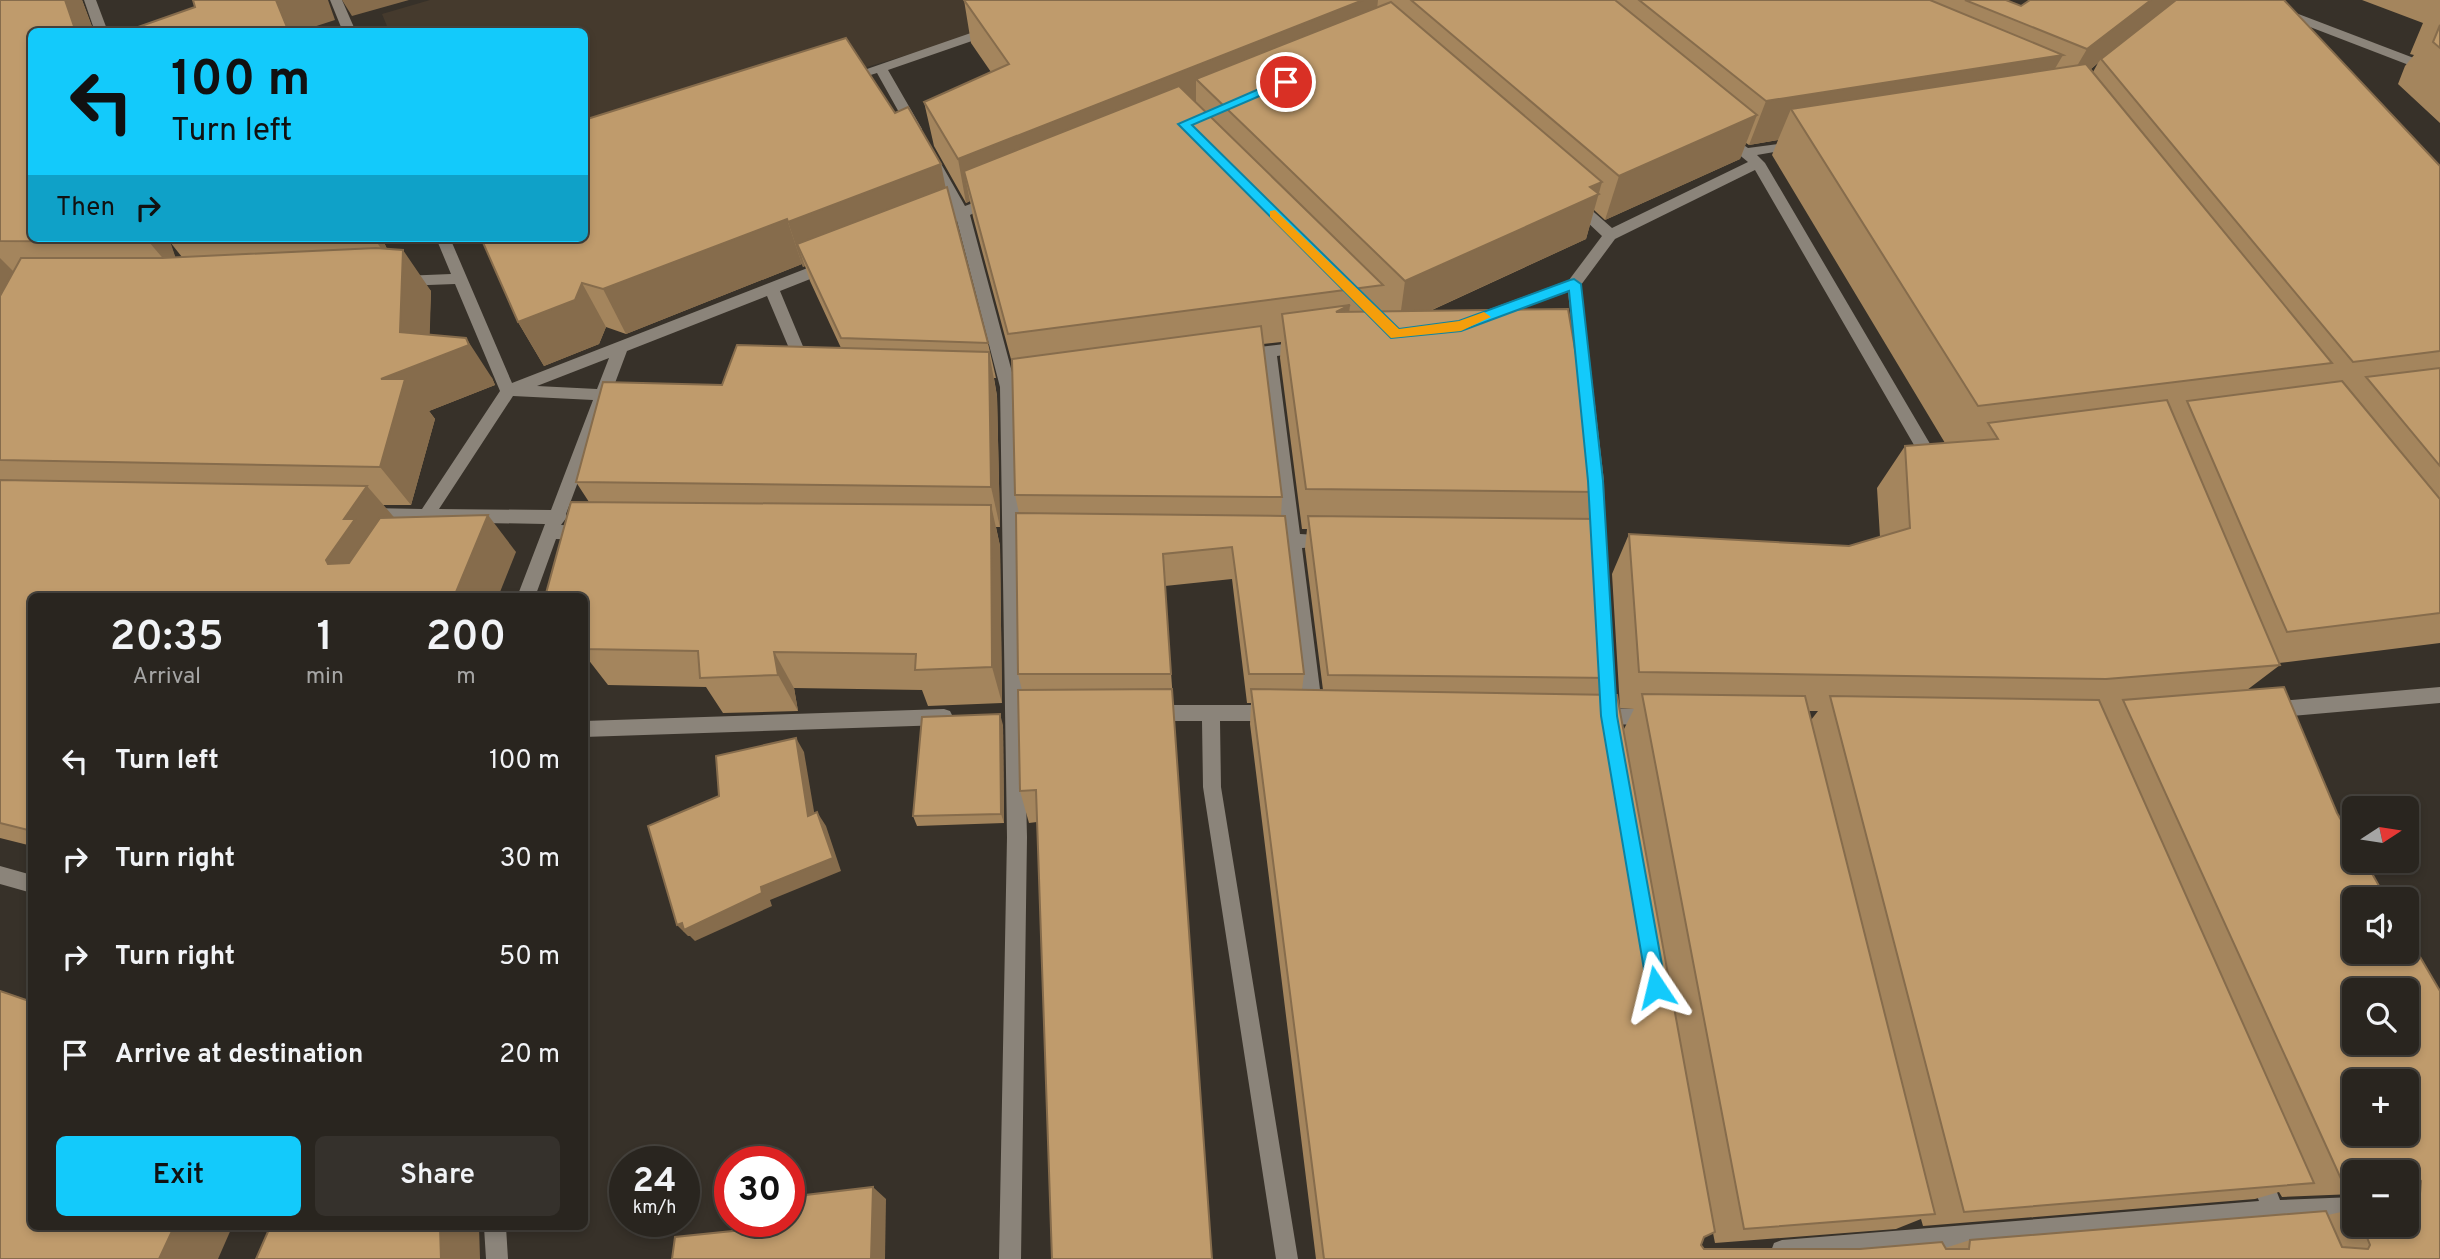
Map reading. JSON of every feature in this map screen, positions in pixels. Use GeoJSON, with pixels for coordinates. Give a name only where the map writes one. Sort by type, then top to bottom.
{"type":"FeatureCollection","features":[{"type":"Feature","properties":{"kind":"street"},"geometry":{"type":"LineString","coordinates":[[90,0],[100,28]]}},
{"type":"Feature","properties":{"kind":"street"},"geometry":{"type":"LineString","coordinates":[[336,0],[348,28]]}},
{"type":"Feature","properties":{"kind":"street"},"geometry":{"type":"LineString","coordinates":[[2262,4],[2440,73]]}},
{"type":"Feature","properties":{"kind":"street"},"geometry":{"type":"LineString","coordinates":[[829,84],[1005,26]]}},
{"type":"Feature","properties":{"kind":"street"},"geometry":{"type":"LineString","coordinates":[[880,68],[961,214],[1008,386],[1012,538],[1008,714],[1017,837],[1010,1259]]}},
{"type":"Feature","properties":{"kind":"street"},"geometry":{"type":"LineString","coordinates":[[1713,126],[1751,158],[1931,460],[1959,457]]}},
{"type":"Feature","properties":{"kind":"street"},"geometry":{"type":"LineString","coordinates":[[1473,321],[1574,284],[1611,235],[1751,158],[1814,142]]}},
{"type":"Feature","properties":{"kind":"street"},"geometry":{"type":"LineString","coordinates":[[1560,191],[1611,235]]}},
{"type":"Feature","properties":{"kind":"street"},"geometry":{"type":"LineString","coordinates":[[923,228],[1007,195]]}},
{"type":"Feature","properties":{"kind":"street"},"geometry":{"type":"LineString","coordinates":[[445,242],[508,391]]}},
{"type":"Feature","properties":{"kind":"street"},"geometry":{"type":"LineString","coordinates":[[410,539],[508,391],[847,258]]}},
{"type":"Feature","properties":{"kind":"street"},"geometry":{"type":"LineString","coordinates":[[391,282],[460,279]]}},
{"type":"Feature","properties":{"kind":"street"},"geometry":{"type":"LineString","coordinates":[[1574,284],[1596,481],[1593,546]]}},
{"type":"Feature","properties":{"kind":"street"},"geometry":{"type":"LineString","coordinates":[[771,288],[810,380]]}},
{"type":"Feature","properties":{"kind":"street"},"geometry":{"type":"LineString","coordinates":[[1224,357],[1321,345]]}},
{"type":"Feature","properties":{"kind":"street"},"geometry":{"type":"LineString","coordinates":[[528,593],[556,525],[621,346]]}},
{"type":"Feature","properties":{"kind":"street"},"geometry":{"type":"LineString","coordinates":[[1133,713],[1307,713],[1269,352]]}},
{"type":"Feature","properties":{"kind":"street"},"geometry":{"type":"LineString","coordinates":[[508,391],[603,395]]}},
{"type":"Feature","properties":{"kind":"street"},"geometry":{"type":"LineString","coordinates":[[357,515],[426,516],[556,525],[608,533]]}},
{"type":"Feature","properties":{"kind":"street"},"geometry":{"type":"LineString","coordinates":[[1248,541],[1346,541]]}},
{"type":"Feature","properties":{"kind":"street"},"geometry":{"type":"LineString","coordinates":[[2256,724],[2249,712],[2440,695]]}},
{"type":"Feature","properties":{"kind":"street"},"geometry":{"type":"LineString","coordinates":[[1211,713],[1212,788],[1287,1259]]}},
{"type":"Feature","properties":{"kind":"street"},"geometry":{"type":"LineString","coordinates":[[1008,714],[1041,714]]}},
{"type":"Feature","properties":{"kind":"street"},"geometry":{"type":"LineString","coordinates":[[588,729],[959,716]]}},
{"type":"Feature","properties":{"kind":"street"},"geometry":{"type":"LineString","coordinates":[[1582,716],[1678,718]]}},
{"type":"Feature","properties":{"kind":"street"},"geometry":{"type":"LineString","coordinates":[[0,874],[28,883]]}},
{"type":"Feature","properties":{"kind":"street"},"geometry":{"type":"LineString","coordinates":[[2252,1159],[2294,1259]]}},
{"type":"Feature","properties":{"kind":"street"},"geometry":{"type":"LineString","coordinates":[[1759,1253],[2274,1210],[2342,1208]]}},
{"type":"Feature","properties":{"kind":"street"},"geometry":{"type":"LineString","coordinates":[[495,1230],[497,1259]]}},
{"type":"Feature","properties":{"kind":"shaded area"},"geometry":{"type":"Polygon","coordinates":[[[430,0],[985,0],[1005,26],[588,150],[588,28],[388,28],[382,14],[430,0]]]}},
{"type":"Feature","properties":{"kind":"building"},"geometry":{"type":"Polygon","coordinates":[[[0,0],[65,0],[75,28],[28,28],[28,241],[0,241],[0,0]]]}},
{"type":"Feature","properties":{"kind":"building"},"geometry":{"type":"Polygon","coordinates":[[[193,0],[276,0],[287,28],[135,28],[195,7],[193,0]]]}},
{"type":"Feature","properties":{"kind":"building"},"geometry":{"type":"Polygon","coordinates":[[[964,0],[1363,0],[958,159],[924,102],[1009,64],[964,0]]]}},
{"type":"Feature","properties":{"kind":"building"},"geometry":{"type":"Polygon","coordinates":[[[1411,0],[1615,0],[1757,115],[1619,176],[1411,0]]]}},
{"type":"Feature","properties":{"kind":"building"},"geometry":{"type":"Polygon","coordinates":[[[1639,0],[1930,0],[2063,55],[1766,101],[1639,0]]]}},
{"type":"Feature","properties":{"kind":"building"},"geometry":{"type":"Polygon","coordinates":[[[1965,0],[2006,0],[2021,6],[2030,0],[2151,0],[2087,49],[1965,0]]]}},
{"type":"Feature","properties":{"kind":"building"},"geometry":{"type":"Polygon","coordinates":[[[2176,0],[2284,0],[2440,166],[2440,351],[2353,362],[2101,59],[2176,0]]]}},
{"type":"Feature","properties":{"kind":"building"},"geometry":{"type":"Polygon","coordinates":[[[1391,2],[1602,182],[1590,187],[1599,194],[1405,281],[1196,79],[1391,2]]]}},
{"type":"Feature","properties":{"kind":"building"},"geometry":{"type":"Polygon","coordinates":[[[2440,25],[2440,48],[2433,42],[2440,25]]]}},
{"type":"Feature","properties":{"kind":"building"},"geometry":{"type":"Polygon","coordinates":[[[846,38],[895,113],[908,107],[941,164],[603,289],[582,283],[575,300],[518,322],[483,242],[588,242],[588,119],[846,38]]]}},
{"type":"Feature","properties":{"kind":"building"},"geometry":{"type":"Polygon","coordinates":[[[2086,64],[2332,363],[1978,406],[1791,109],[2086,64]]]}},
{"type":"Feature","properties":{"kind":"building"},"geometry":{"type":"Polygon","coordinates":[[[1179,86],[1383,285],[1008,334],[964,171],[1179,86]]]}},
{"type":"Feature","properties":{"kind":"building"},"geometry":{"type":"Polygon","coordinates":[[[947,187],[988,343],[841,338],[797,244],[947,187]]]}},
{"type":"Feature","properties":{"kind":"building"},"geometry":{"type":"Polygon","coordinates":[[[376,248],[403,250],[400,332],[466,338],[469,345],[381,379],[405,379],[380,467],[0,460],[0,296],[21,258],[162,258],[376,248]]]}},
{"type":"Feature","properties":{"kind":"building"},"geometry":{"type":"Polygon","coordinates":[[[1350,305],[1336,312],[1568,309],[1600,492],[1306,489],[1282,314],[1350,305]]]}},
{"type":"Feature","properties":{"kind":"building"},"geometry":{"type":"Polygon","coordinates":[[[1261,326],[1282,497],[1015,495],[1012,359],[1261,326]]]}},
{"type":"Feature","properties":{"kind":"building"},"geometry":{"type":"Polygon","coordinates":[[[737,345],[989,352],[991,487],[576,482],[603,382],[722,385],[737,345]]]}},
{"type":"Feature","properties":{"kind":"building"},"geometry":{"type":"Polygon","coordinates":[[[2440,368],[2440,466],[2366,377],[2440,368]]]}},
{"type":"Feature","properties":{"kind":"building"},"geometry":{"type":"Polygon","coordinates":[[[2342,381],[2440,499],[2440,613],[2287,632],[2187,401],[2342,381]]]}},
{"type":"Feature","properties":{"kind":"building"},"geometry":{"type":"Polygon","coordinates":[[[2167,400],[2280,665],[2106,679],[1639,672],[1629,534],[1849,546],[1910,528],[1905,446],[1998,439],[1988,423],[2167,400]]]}},
{"type":"Feature","properties":{"kind":"building"},"geometry":{"type":"Polygon","coordinates":[[[0,480],[367,486],[344,519],[355,519],[326,560],[328,564],[349,563],[380,518],[488,515],[456,593],[28,593],[28,830],[0,823],[0,480]]]}},
{"type":"Feature","properties":{"kind":"building"},"geometry":{"type":"Polygon","coordinates":[[[571,502],[991,505],[992,667],[915,670],[916,654],[774,652],[778,675],[700,678],[698,651],[588,649],[588,593],[546,593],[571,502]]]}},
{"type":"Feature","properties":{"kind":"building"},"geometry":{"type":"Polygon","coordinates":[[[1016,513],[1285,516],[1304,674],[1249,674],[1232,547],[1163,554],[1171,674],[1018,674],[1016,513]]]}},
{"type":"Feature","properties":{"kind":"building"},"geometry":{"type":"Polygon","coordinates":[[[1308,516],[1600,519],[1611,678],[1328,675],[1308,516]]]}},
{"type":"Feature","properties":{"kind":"building"},"geometry":{"type":"Polygon","coordinates":[[[2284,687],[2342,822],[2342,873],[2372,873],[2380,887],[2342,887],[2342,964],[2419,964],[2419,955],[2440,991],[2440,1259],[1324,1259],[1251,689],[1617,695],[1715,1232],[1704,1237],[1701,1245],[1704,1249],[1860,1249],[1942,1242],[1946,1249],[1969,1249],[1970,1240],[2326,1211],[2342,1247],[2368,1249],[2370,1245],[2367,1237],[2419,1237],[2419,1160],[2342,1160],[2342,1181],[2123,700],[2284,687]]]}},
{"type":"Feature","properties":{"kind":"building"},"geometry":{"type":"Polygon","coordinates":[[[1172,689],[1212,1259],[1052,1259],[1036,790],[1020,791],[1018,690],[1172,689]]]}},
{"type":"Feature","properties":{"kind":"building"},"geometry":{"type":"Polygon","coordinates":[[[1642,694],[1805,696],[1935,1214],[1744,1229],[1642,694]]]}},
{"type":"Feature","properties":{"kind":"building"},"geometry":{"type":"Polygon","coordinates":[[[1830,696],[2099,700],[2314,1183],[1964,1212],[1830,696]]]}},
{"type":"Feature","properties":{"kind":"building"},"geometry":{"type":"Polygon","coordinates":[[[1000,714],[1001,814],[913,816],[922,717],[1000,714]]]}},
{"type":"Feature","properties":{"kind":"building"},"geometry":{"type":"Polygon","coordinates":[[[796,738],[808,816],[817,812],[833,858],[761,887],[762,893],[684,930],[682,923],[677,925],[648,826],[719,796],[716,756],[796,738]]]}},
{"type":"Feature","properties":{"kind":"building"},"geometry":{"type":"Polygon","coordinates":[[[0,991],[28,1001],[28,1230],[173,1230],[159,1259],[0,1259],[0,991]]]}},
{"type":"Feature","properties":{"kind":"building"},"geometry":{"type":"Polygon","coordinates":[[[873,1187],[871,1259],[672,1259],[675,1237],[700,1237],[700,1234],[714,1233],[714,1237],[805,1237],[805,1195],[873,1187]]]}},
{"type":"Feature","properties":{"kind":"building"},"geometry":{"type":"Polygon","coordinates":[[[269,1230],[440,1230],[441,1259],[256,1259],[269,1230]]]}},
{"type":"Feature","properties":{"kind":"slow traffic"},"geometry":{"type":"LineString","coordinates":[[1275,214],[1396,335],[1461,326],[1484,317]]}},
{"type":"Feature","properties":{"kind":"route"},"geometry":{"type":"LineString","coordinates":[[1286,82],[1184,124],[1396,335],[1461,326],[1574,284],[1596,481],[1597,542],[1609,716],[1656,987]]}}]}
